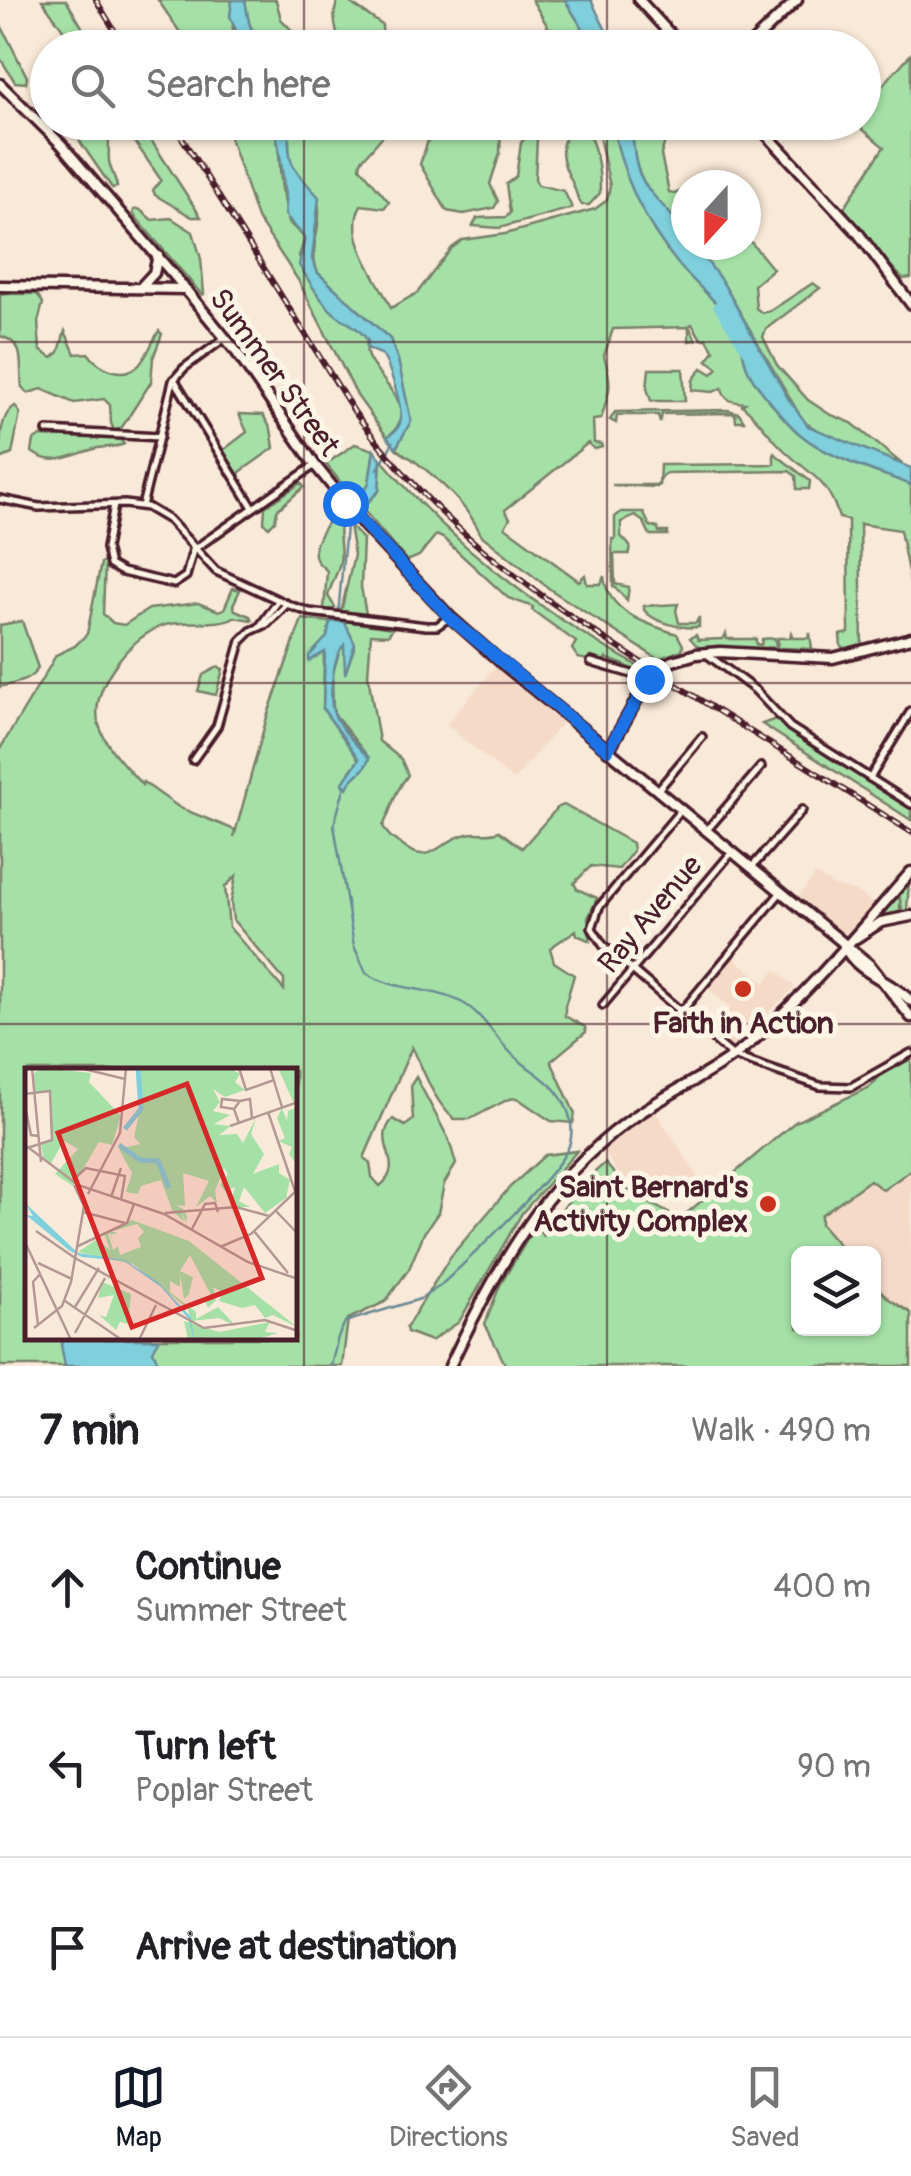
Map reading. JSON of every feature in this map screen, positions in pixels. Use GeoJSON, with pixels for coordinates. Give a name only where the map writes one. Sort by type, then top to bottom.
{"type":"FeatureCollection","features":[{"type":"Feature","properties":{"kind":"main road"},"geometry":{"type":"LineString","coordinates":[[639,0],[667,30]]}},
{"type":"Feature","properties":{"kind":"main road"},"geometry":{"type":"LineString","coordinates":[[766,30],[797,0]]}},
{"type":"Feature","properties":{"kind":"main road","name":"Summer Street"},"geometry":{"type":"LineString","coordinates":[[0,84],[30,114]]}},
{"type":"Feature","properties":{"kind":"main road","name":"Summer Street"},"geometry":{"type":"LineString","coordinates":[[57,140],[225,338],[345,503],[450,618],[856,952],[884,980]]}},
{"type":"Feature","properties":{"kind":"main road"},"geometry":{"type":"LineString","coordinates":[[772,140],[858,233],[911,304]]}},
{"type":"Feature","properties":{"kind":"main road"},"geometry":{"type":"LineString","coordinates":[[142,286],[154,273],[158,256]]}},
{"type":"Feature","properties":{"kind":"main road"},"geometry":{"type":"LineString","coordinates":[[0,286],[185,288]]}},
{"type":"Feature","properties":{"kind":"main road"},"geometry":{"type":"LineString","coordinates":[[608,750],[655,670],[705,652],[823,658],[911,638]]}},
{"type":"Feature","properties":{"kind":"main road"},"geometry":{"type":"LineString","coordinates":[[450,1366],[500,1265],[560,1184],[624,1124],[733,1056],[769,1025],[911,872]]}},
{"type":"Feature","properties":{"kind":"main road"},"geometry":{"type":"LineString","coordinates":[[844,946],[876,924],[911,916]]}},
{"type":"Feature","properties":{"kind":"main road"},"geometry":{"type":"LineString","coordinates":[[884,980],[911,1001]]}},
{"type":"Feature","properties":{"kind":"main road"},"geometry":{"type":"LineString","coordinates":[[884,980],[910,1014]]}},
{"type":"Feature","properties":{"kind":"street"},"geometry":{"type":"LineString","coordinates":[[142,506],[174,379],[225,338]]}},
{"type":"Feature","properties":{"kind":"street"},"geometry":{"type":"LineString","coordinates":[[174,379],[252,506]]}},
{"type":"Feature","properties":{"kind":"street"},"geometry":{"type":"LineString","coordinates":[[47,431],[160,437]]}},
{"type":"Feature","properties":{"kind":"street"},"geometry":{"type":"LineString","coordinates":[[114,504],[106,552],[109,563],[116,570],[176,584],[186,576],[193,550],[315,465]]}},
{"type":"Feature","properties":{"kind":"street"},"geometry":{"type":"LineString","coordinates":[[0,498],[39,507],[142,506],[164,516],[193,550],[222,575],[287,604],[326,614],[434,627],[450,618]]}},
{"type":"Feature","properties":{"kind":"street"},"geometry":{"type":"LineString","coordinates":[[193,760],[217,726],[240,642],[279,600]]}},
{"type":"Feature","properties":{"kind":"street"},"geometry":{"type":"LineString","coordinates":[[257,628],[267,624],[287,604]]}},
{"type":"Feature","properties":{"kind":"street"},"geometry":{"type":"LineString","coordinates":[[705,652],[755,690],[790,728],[911,804]]}},
{"type":"Feature","properties":{"kind":"street"},"geometry":{"type":"LineString","coordinates":[[590,662],[649,679]]}},
{"type":"Feature","properties":{"kind":"street"},"geometry":{"type":"LineString","coordinates":[[870,778],[911,711]]}},
{"type":"Feature","properties":{"kind":"street"},"geometry":{"type":"LineString","coordinates":[[657,791],[702,737]]}},
{"type":"Feature","properties":{"kind":"street"},"geometry":{"type":"LineString","coordinates":[[706,831],[761,767]]}},
{"type":"Feature","properties":{"kind":"street"},"geometry":{"type":"LineString","coordinates":[[680,810],[599,908],[592,925],[595,936],[733,1056],[820,1086],[841,1088],[863,1084],[911,1053]]}},
{"type":"Feature","properties":{"kind":"street"},"geometry":{"type":"LineString","coordinates":[[750,868],[802,810]]}},
{"type":"Feature","properties":{"kind":"street","name":"Ray Avenue"},"geometry":{"type":"LineString","coordinates":[[604,1006],[732,852]]}},
{"type":"Feature","properties":{"kind":"street"},"geometry":{"type":"LineString","coordinates":[[681,1012],[781,892]]}},
{"type":"Feature","properties":{"kind":"shaded area"},"geometry":{"type":"Polygon","coordinates":[[[495,667],[562,723],[514,780],[446,725],[495,667]]]}},
{"type":"Feature","properties":{"kind":"shaded area"},"geometry":{"type":"Polygon","coordinates":[[[816,874],[832,885],[859,893],[876,907],[849,933],[842,933],[799,896],[816,874]]]}},
{"type":"Feature","properties":{"kind":"shaded area"},"geometry":{"type":"Polygon","coordinates":[[[733,957],[765,983],[776,970],[795,987],[732,1048],[711,1033],[731,1008],[707,988],[733,957]]]}},
{"type":"Feature","properties":{"kind":"shaded area"},"geometry":{"type":"Polygon","coordinates":[[[655,1111],[701,1181],[696,1191],[629,1191],[603,1150],[655,1111]]]}},
{"type":"Feature","properties":{"kind":"shaded area"},"geometry":{"type":"Polygon","coordinates":[[[911,1170],[911,1313],[881,1291],[881,1246],[840,1246],[820,1224],[821,1215],[870,1180],[883,1189],[911,1170]]]}},
{"type":"Feature","properties":{"kind":"green space"},"geometry":{"type":"Polygon","coordinates":[[[42,0],[66,0],[84,30],[63,30],[42,0]]]}},
{"type":"Feature","properties":{"kind":"green space"},"geometry":{"type":"Polygon","coordinates":[[[158,0],[232,0],[233,30],[178,30],[158,0]]]}},
{"type":"Feature","properties":{"kind":"green space"},"geometry":{"type":"Polygon","coordinates":[[[245,0],[276,0],[281,19],[292,30],[252,30],[245,0]]]}},
{"type":"Feature","properties":{"kind":"green space"},"geometry":{"type":"Polygon","coordinates":[[[339,0],[346,0],[382,25],[382,30],[337,30],[335,11],[339,0]]]}},
{"type":"Feature","properties":{"kind":"green space"},"geometry":{"type":"Polygon","coordinates":[[[532,0],[565,0],[584,30],[550,30],[532,0]]]}},
{"type":"Feature","properties":{"kind":"green space"},"geometry":{"type":"Polygon","coordinates":[[[0,23],[27,77],[26,83],[15,82],[0,58],[0,23]]]}},
{"type":"Feature","properties":{"kind":"green space"},"geometry":{"type":"Polygon","coordinates":[[[911,54],[911,278],[903,279],[844,208],[884,147],[876,140],[881,140],[881,87],[911,54]]]}},
{"type":"Feature","properties":{"kind":"green space"},"geometry":{"type":"Polygon","coordinates":[[[79,140],[108,140],[117,187],[112,188],[79,140]]]}},
{"type":"Feature","properties":{"kind":"green space"},"geometry":{"type":"Polygon","coordinates":[[[151,140],[201,217],[192,217],[155,195],[153,190],[161,180],[135,142],[151,140]]]}},
{"type":"Feature","properties":{"kind":"green space"},"geometry":{"type":"Polygon","coordinates":[[[231,140],[277,140],[289,223],[305,238],[299,256],[339,314],[364,335],[373,367],[400,406],[397,427],[387,437],[358,397],[298,280],[257,218],[231,140]]]}},
{"type":"Feature","properties":{"kind":"green space"},"geometry":{"type":"Polygon","coordinates":[[[289,140],[379,140],[360,167],[389,202],[384,208],[361,205],[356,231],[391,308],[417,293],[452,248],[463,240],[505,234],[595,209],[607,200],[610,186],[600,140],[616,140],[629,180],[671,260],[735,327],[748,370],[788,423],[826,451],[911,485],[911,588],[900,530],[860,524],[862,648],[848,651],[841,646],[840,635],[849,633],[848,520],[839,518],[823,485],[780,446],[742,405],[745,403],[730,400],[722,388],[713,392],[692,390],[693,380],[702,368],[712,374],[718,368],[707,360],[714,351],[692,324],[689,326],[696,340],[689,341],[689,327],[613,329],[604,356],[608,394],[601,419],[593,420],[594,443],[602,447],[594,449],[588,443],[505,510],[510,518],[505,527],[579,581],[585,575],[587,584],[601,584],[604,576],[612,599],[620,608],[641,621],[677,634],[682,650],[658,659],[551,590],[481,535],[454,496],[396,448],[411,421],[398,360],[390,339],[318,273],[314,249],[318,204],[292,165],[289,140]]]}},
{"type":"Feature","properties":{"kind":"green space"},"geometry":{"type":"Polygon","coordinates":[[[428,140],[500,140],[490,184],[498,201],[494,208],[464,214],[447,211],[420,164],[428,140]]]}},
{"type":"Feature","properties":{"kind":"green space"},"geometry":{"type":"Polygon","coordinates":[[[537,140],[538,185],[564,191],[572,208],[499,228],[473,226],[477,218],[506,217],[510,213],[506,184],[516,176],[521,143],[537,140]]]}},
{"type":"Feature","properties":{"kind":"green space"},"geometry":{"type":"Polygon","coordinates":[[[564,140],[592,142],[600,193],[589,205],[580,202],[563,160],[564,140]]]}},
{"type":"Feature","properties":{"kind":"green space"},"geometry":{"type":"Polygon","coordinates":[[[633,140],[665,141],[661,155],[671,193],[671,216],[647,188],[637,165],[633,140]]]}},
{"type":"Feature","properties":{"kind":"green space"},"geometry":{"type":"Polygon","coordinates":[[[139,209],[152,220],[171,218],[193,232],[201,259],[204,294],[133,214],[139,209]]]}},
{"type":"Feature","properties":{"kind":"green space"},"geometry":{"type":"Polygon","coordinates":[[[761,254],[773,269],[754,285],[756,308],[762,313],[813,283],[820,288],[766,329],[763,337],[777,365],[808,400],[852,423],[902,464],[828,437],[803,421],[706,260],[761,260],[761,254]]]}},
{"type":"Feature","properties":{"kind":"green space"},"geometry":{"type":"Polygon","coordinates":[[[0,294],[37,294],[43,303],[38,322],[40,350],[52,358],[59,352],[65,331],[75,354],[88,353],[104,367],[124,372],[138,366],[159,331],[162,334],[153,358],[151,382],[122,427],[114,431],[110,405],[104,399],[74,403],[42,389],[28,393],[22,387],[18,349],[0,336],[0,294]]]}},
{"type":"Feature","properties":{"kind":"green space"},"geometry":{"type":"Polygon","coordinates":[[[649,369],[683,369],[685,401],[651,401],[647,388],[649,369]]]}},
{"type":"Feature","properties":{"kind":"green space"},"geometry":{"type":"Polygon","coordinates":[[[15,406],[20,413],[12,454],[0,459],[4,421],[15,406]]]}},
{"type":"Feature","properties":{"kind":"green space"},"geometry":{"type":"Polygon","coordinates":[[[615,412],[739,413],[744,421],[736,421],[735,413],[662,414],[660,423],[658,415],[617,415],[616,423],[610,420],[615,412]]]}},
{"type":"Feature","properties":{"kind":"green space"},"geometry":{"type":"Polygon","coordinates":[[[239,414],[263,415],[271,429],[274,448],[239,476],[222,451],[247,432],[239,414]]]}},
{"type":"Feature","properties":{"kind":"green space"},"geometry":{"type":"Polygon","coordinates":[[[41,436],[119,438],[124,444],[56,460],[32,452],[34,440],[41,436]]]}},
{"type":"Feature","properties":{"kind":"green space"},"geometry":{"type":"Polygon","coordinates":[[[355,444],[374,450],[369,483],[357,503],[326,464],[355,444]]]}},
{"type":"Feature","properties":{"kind":"green space"},"geometry":{"type":"Polygon","coordinates":[[[774,453],[810,481],[809,489],[797,489],[796,476],[789,471],[667,473],[659,483],[660,465],[774,464],[774,453]]]}},
{"type":"Feature","properties":{"kind":"green space"},"geometry":{"type":"Polygon","coordinates":[[[381,459],[438,520],[500,575],[567,623],[638,666],[639,671],[630,671],[606,658],[602,663],[578,658],[572,649],[576,642],[533,607],[508,598],[443,538],[436,535],[419,556],[407,561],[362,508],[379,491],[381,459]]]}},
{"type":"Feature","properties":{"kind":"green space"},"geometry":{"type":"Polygon","coordinates":[[[301,483],[304,487],[277,510],[275,521],[269,527],[264,523],[265,507],[301,483]]]}},
{"type":"Feature","properties":{"kind":"green space"},"geometry":{"type":"Polygon","coordinates":[[[336,511],[341,517],[341,556],[328,596],[333,610],[324,609],[327,571],[317,561],[315,547],[336,511]]]}},
{"type":"Feature","properties":{"kind":"green space"},"geometry":{"type":"Polygon","coordinates":[[[621,512],[643,512],[650,526],[668,532],[650,535],[644,522],[635,516],[621,522],[621,536],[630,551],[614,554],[615,584],[629,587],[627,600],[613,586],[612,539],[615,517],[621,512]]]}},
{"type":"Feature","properties":{"kind":"green space"},"geometry":{"type":"Polygon","coordinates":[[[349,525],[363,539],[363,615],[341,612],[354,555],[349,525]]]}},
{"type":"Feature","properties":{"kind":"green space"},"geometry":{"type":"Polygon","coordinates":[[[105,562],[103,614],[113,623],[124,625],[149,609],[198,603],[219,611],[224,609],[233,588],[240,590],[233,605],[235,610],[252,620],[234,617],[152,630],[116,663],[98,707],[105,739],[142,785],[143,782],[180,808],[235,830],[234,837],[267,717],[302,619],[330,622],[327,637],[309,656],[324,651],[323,709],[359,760],[350,771],[347,787],[369,758],[334,714],[332,676],[340,649],[344,645],[346,671],[355,645],[344,621],[393,628],[388,635],[371,634],[368,675],[379,741],[401,759],[408,775],[383,826],[400,844],[427,854],[457,837],[499,831],[522,848],[564,805],[632,843],[633,851],[619,869],[591,866],[574,883],[577,889],[597,898],[588,918],[590,941],[577,935],[576,930],[550,948],[554,962],[574,975],[565,1016],[585,1027],[586,1032],[551,1061],[575,1114],[573,1123],[551,1121],[517,1098],[470,1119],[454,1119],[434,1094],[412,1047],[364,1158],[380,1186],[391,1169],[387,1128],[393,1119],[405,1126],[413,1120],[411,1085],[416,1077],[449,1140],[456,1164],[444,1184],[438,1213],[424,1233],[409,1269],[385,1302],[348,1319],[342,1366],[0,1366],[0,749],[56,655],[75,646],[87,634],[101,563],[105,562]],[[236,876],[225,887],[229,927],[284,990],[284,980],[233,920],[231,902],[236,876]]]}},
{"type":"Feature","properties":{"kind":"green space"},"geometry":{"type":"Polygon","coordinates":[[[678,604],[679,623],[696,623],[699,617],[699,627],[669,624],[644,610],[644,606],[678,604]]]}},
{"type":"Feature","properties":{"kind":"green space"},"geometry":{"type":"Polygon","coordinates":[[[22,621],[38,668],[26,679],[0,687],[0,625],[22,621]]]}},
{"type":"Feature","properties":{"kind":"green space"},"geometry":{"type":"Polygon","coordinates":[[[791,633],[793,638],[809,638],[810,633],[812,649],[779,651],[699,648],[690,638],[696,635],[698,640],[723,639],[726,634],[727,639],[756,639],[756,644],[761,645],[762,639],[775,638],[776,647],[763,648],[777,649],[778,638],[790,638],[791,633]]]}},
{"type":"Feature","properties":{"kind":"green space"},"geometry":{"type":"Polygon","coordinates":[[[218,667],[223,669],[216,695],[198,691],[203,675],[218,667]]]}},
{"type":"Feature","properties":{"kind":"green space"},"geometry":{"type":"Polygon","coordinates":[[[776,719],[797,737],[911,809],[911,820],[762,724],[776,719]]]}},
{"type":"Feature","properties":{"kind":"green space"},"geometry":{"type":"Polygon","coordinates":[[[909,881],[907,911],[903,913],[900,900],[900,912],[874,920],[894,898],[900,899],[899,892],[909,881]]]}},
{"type":"Feature","properties":{"kind":"green space","name":"Saint Bernard's Activity Complex"},"geometry":{"type":"Polygon","coordinates":[[[911,1053],[911,1170],[883,1190],[870,1180],[821,1215],[821,1224],[840,1246],[791,1246],[791,1336],[881,1336],[881,1291],[911,1313],[911,1366],[506,1366],[485,1324],[500,1285],[533,1230],[537,1228],[543,1236],[581,1184],[605,1163],[631,1193],[680,1219],[795,1122],[870,1087],[887,1068],[911,1053]]]}},
{"type":"Feature","properties":{"kind":"green space"},"geometry":{"type":"Polygon","coordinates":[[[577,1151],[522,1213],[459,1322],[431,1341],[407,1332],[451,1256],[510,1187],[545,1155],[577,1151]]]}},
{"type":"Feature","properties":{"kind":"water"},"geometry":{"type":"Polygon","coordinates":[[[232,0],[245,0],[252,30],[236,30],[230,16],[232,0]]]}},
{"type":"Feature","properties":{"kind":"water"},"geometry":{"type":"Polygon","coordinates":[[[565,0],[591,0],[606,30],[584,30],[565,0]]]}},
{"type":"Feature","properties":{"kind":"water"},"geometry":{"type":"Polygon","coordinates":[[[289,140],[293,165],[319,197],[312,259],[318,273],[390,339],[411,421],[396,448],[387,437],[398,427],[401,412],[384,359],[366,347],[368,341],[361,332],[330,309],[299,265],[305,238],[285,215],[277,141],[289,140]]]}},
{"type":"Feature","properties":{"kind":"water"},"geometry":{"type":"Polygon","coordinates":[[[616,140],[633,140],[640,175],[671,215],[671,254],[645,215],[616,140]]]}},
{"type":"Feature","properties":{"kind":"water"},"geometry":{"type":"Polygon","coordinates":[[[675,260],[706,260],[808,426],[911,468],[911,485],[826,451],[788,423],[748,370],[735,327],[675,260]]]}},
{"type":"Feature","properties":{"kind":"water"},"geometry":{"type":"Polygon","coordinates":[[[374,450],[381,459],[379,491],[362,508],[357,503],[369,483],[374,450]]]}},
{"type":"Feature","properties":{"kind":"water"},"geometry":{"type":"Polygon","coordinates":[[[344,621],[355,644],[345,674],[344,645],[337,659],[332,707],[340,726],[369,758],[347,788],[342,784],[359,759],[323,709],[325,652],[309,661],[327,637],[330,622],[344,621]]]}},
{"type":"Feature","properties":{"kind":"water"},"geometry":{"type":"Polygon","coordinates":[[[63,1341],[158,1341],[153,1351],[160,1366],[65,1366],[63,1341]]]}},
{"type":"Feature","properties":{"kind":"waterway"},"geometry":{"type":"LineString","coordinates":[[719,306],[747,349]]}},
{"type":"Feature","properties":{"kind":"waterway"},"geometry":{"type":"LineString","coordinates":[[378,469],[393,442]]}},
{"type":"Feature","properties":{"kind":"waterway"},"geometry":{"type":"LineString","coordinates":[[338,616],[346,526],[352,516]]}},
{"type":"Feature","properties":{"kind":"waterway"},"geometry":{"type":"LineString","coordinates":[[331,1366],[345,1322],[420,1299],[440,1286],[548,1177],[569,1146],[571,1132],[569,1114],[557,1092],[514,1056],[469,1007],[450,997],[388,983],[366,973],[354,946],[334,825],[345,785]]}},
{"type":"Feature","properties":{"kind":"railway"},"geometry":{"type":"LineString","coordinates":[[96,0],[114,30]]}},
{"type":"Feature","properties":{"kind":"railway"},"geometry":{"type":"LineString","coordinates":[[183,140],[355,413],[423,494],[458,528],[572,616],[911,832]]}},
{"type":"Feature","properties":{"kind":"place","name":"Faith in Action"},"geometry":{"type":"Point","coordinates":[743,989]}},
{"type":"Feature","properties":{"kind":"place","name":"Saint Bernard's Activity Complex"},"geometry":{"type":"Point","coordinates":[768,1204]}},
{"type":"Feature","properties":{"kind":"route"},"geometry":{"type":"LineString","coordinates":[[345,503],[450,618],[608,750],[649,679]]}}]}
